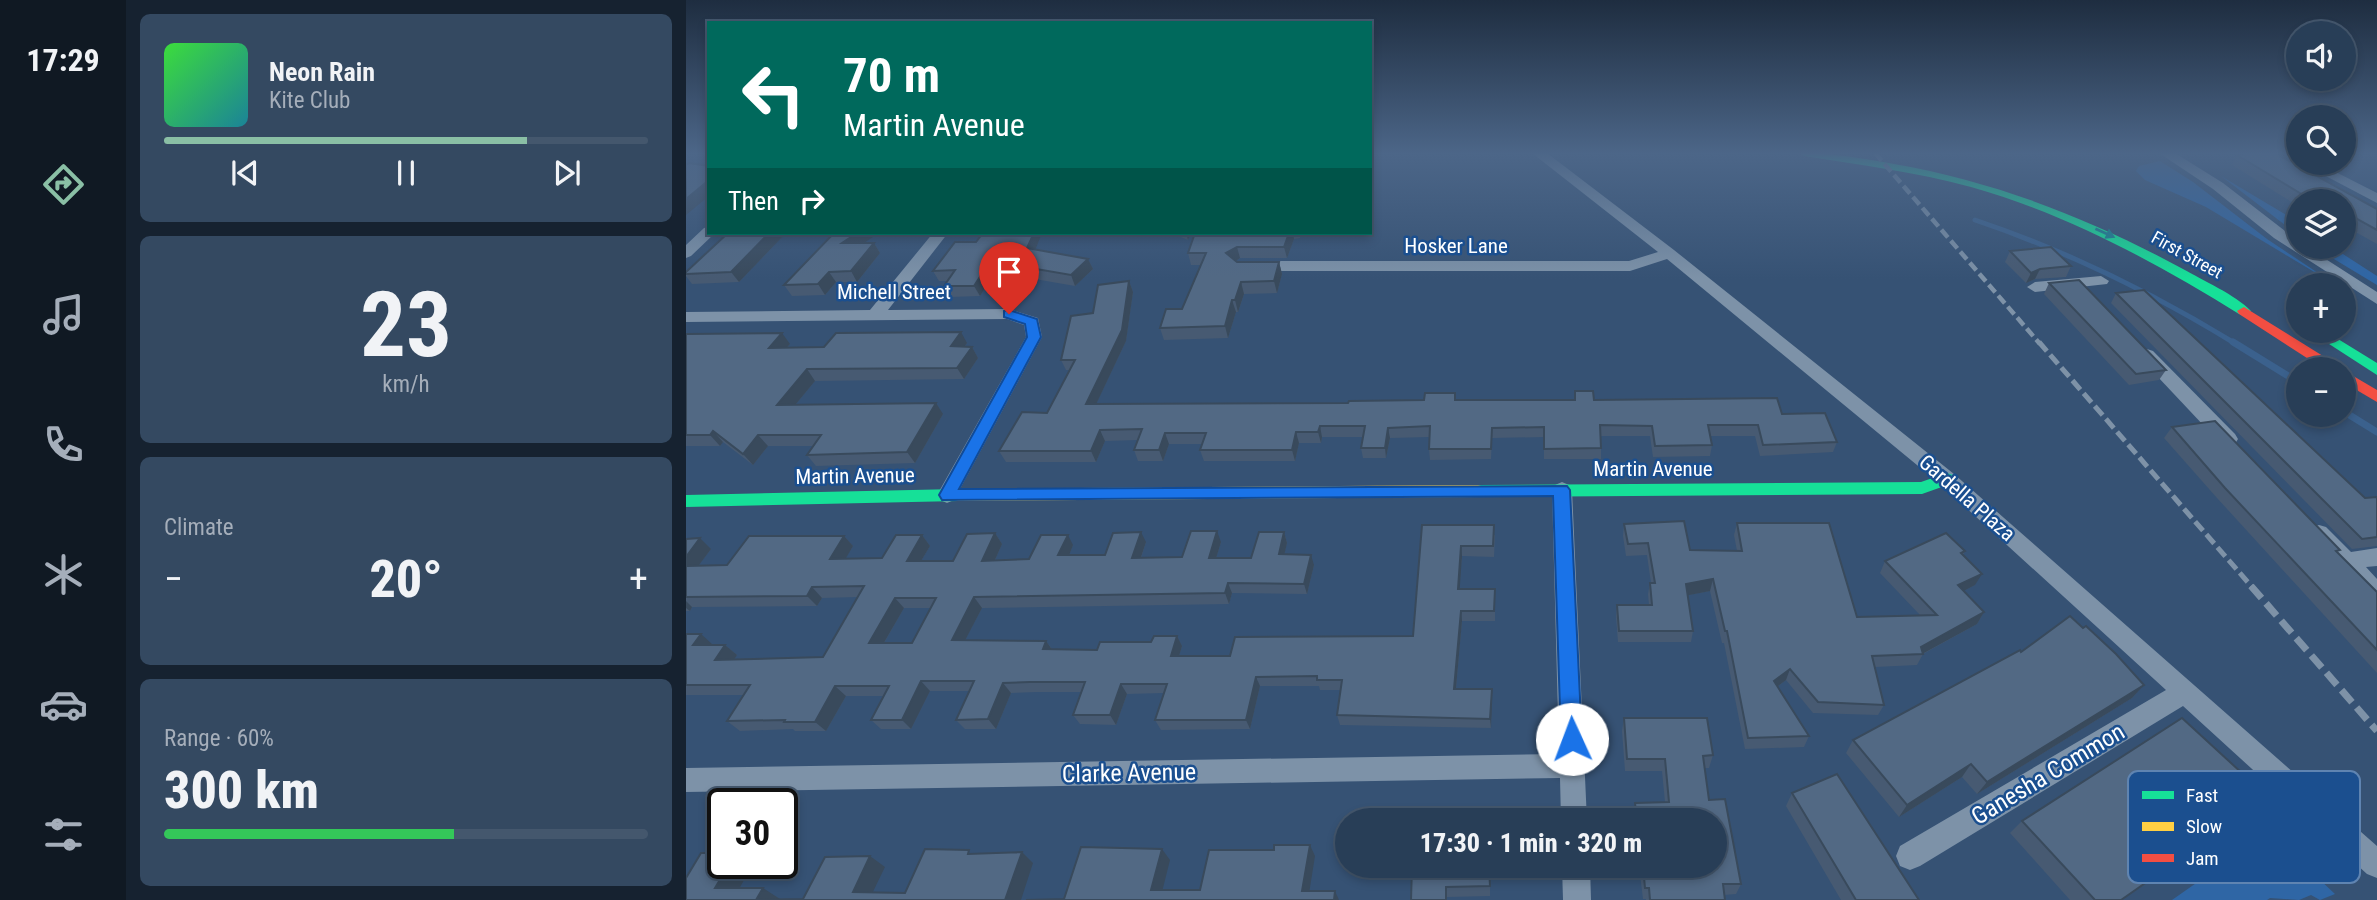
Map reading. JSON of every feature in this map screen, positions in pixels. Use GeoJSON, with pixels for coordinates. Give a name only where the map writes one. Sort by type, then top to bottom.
{"type":"FeatureCollection","features":[{"type":"Feature","properties":{"kind":"street","name":"Gardella Plaza"},"geometry":{"type":"LineString","coordinates":[[1594,195],[1670,253],[1947,479],[2274,771]]}},
{"type":"Feature","properties":{"kind":"street","name":"First Street"},"geometry":{"type":"LineString","coordinates":[[2004,195],[2047,208],[2110,235],[2217,293],[2316,357]]}},
{"type":"Feature","properties":{"kind":"street"},"geometry":{"type":"LineString","coordinates":[[2049,195],[2108,217]]}},
{"type":"Feature","properties":{"kind":"street"},"geometry":{"type":"LineString","coordinates":[[2229,195],[2279,235],[2377,299]]}},
{"type":"Feature","properties":{"kind":"street"},"geometry":{"type":"LineString","coordinates":[[686,253],[707,233]]}},
{"type":"Feature","properties":{"kind":"street"},"geometry":{"type":"LineString","coordinates":[[875,315],[939,235]]}},
{"type":"Feature","properties":{"kind":"street","name":"Hosker Lane"},"geometry":{"type":"LineString","coordinates":[[1241,266],[1630,266],[1670,253]]}},
{"type":"Feature","properties":{"kind":"street"},"geometry":{"type":"LineString","coordinates":[[2035,287],[2101,281]]}},
{"type":"Feature","properties":{"kind":"street"},"geometry":{"type":"LineString","coordinates":[[2078,283],[2097,303]]}},
{"type":"Feature","properties":{"kind":"street","name":"Michell Street"},"geometry":{"type":"LineString","coordinates":[[686,317],[1009,314],[1032,322],[1034,337],[947,495]]}},
{"type":"Feature","properties":{"kind":"street"},"geometry":{"type":"LineString","coordinates":[[2133,341],[2242,453]]}},
{"type":"Feature","properties":{"kind":"street"},"geometry":{"type":"LineString","coordinates":[[2335,343],[2377,370]]}},
{"type":"Feature","properties":{"kind":"street"},"geometry":{"type":"LineString","coordinates":[[2356,383],[2377,397]]}},
{"type":"Feature","properties":{"kind":"street","name":"Martin Avenue"},"geometry":{"type":"LineString","coordinates":[[686,501],[947,495],[1917,488],[1947,479]]}},
{"type":"Feature","properties":{"kind":"street"},"geometry":{"type":"LineString","coordinates":[[1562,490],[1574,808]]}},
{"type":"Feature","properties":{"kind":"street"},"geometry":{"type":"LineString","coordinates":[[2308,522],[2377,593]]}},
{"type":"Feature","properties":{"kind":"street"},"geometry":{"type":"LineString","coordinates":[[2347,561],[2377,557]]}},
{"type":"Feature","properties":{"kind":"street","name":"Ganesha Common"},"geometry":{"type":"LineString","coordinates":[[1910,856],[2186,691]]}},
{"type":"Feature","properties":{"kind":"street","name":"Clarke Avenue"},"geometry":{"type":"LineString","coordinates":[[686,780],[1573,766]]}},
{"type":"Feature","properties":{"kind":"street","name":"Gardella Plaza"},"geometry":{"type":"LineString","coordinates":[[2360,849],[2377,864]]}},
{"type":"Feature","properties":{"kind":"street"},"geometry":{"type":"LineString","coordinates":[[1576,878],[1577,900]]}},
{"type":"Feature","properties":{"kind":"shaded area"},"geometry":{"type":"Polygon","coordinates":[[[2179,195],[2210,195],[2286,252],[2286,255],[2206,207],[2179,195]]]}},
{"type":"Feature","properties":{"kind":"shaded area"},"geometry":{"type":"Polygon","coordinates":[[[2246,195],[2253,195],[2286,215],[2286,226],[2246,195]]]}},
{"type":"Feature","properties":{"kind":"shaded area"},"geometry":{"type":"Polygon","coordinates":[[[2293,259],[2297,259],[2316,273],[2293,259]]]}},
{"type":"Feature","properties":{"kind":"shaded area"},"geometry":{"type":"Polygon","coordinates":[[[2334,259],[2351,259],[2377,276],[2377,285],[2334,259]]]}},
{"type":"Feature","properties":{"kind":"shaded area"},"geometry":{"type":"Polygon","coordinates":[[[2196,883],[2323,883],[2335,894],[2320,900],[2311,895],[2299,900],[2172,900],[2196,883]]]}},
{"type":"Feature","properties":{"kind":"building"},"geometry":{"type":"Polygon","coordinates":[[[2356,197],[2377,209],[2377,230],[2356,218],[2356,197]]]}},
{"type":"Feature","properties":{"kind":"building"},"geometry":{"type":"Polygon","coordinates":[[[726,235],[767,235],[731,272],[686,272],[726,235]]]}},
{"type":"Feature","properties":{"kind":"building"},"geometry":{"type":"Polygon","coordinates":[[[832,235],[854,235],[842,243],[874,243],[851,271],[829,272],[818,284],[784,285],[832,235]]]}},
{"type":"Feature","properties":{"kind":"building"},"geometry":{"type":"Polygon","coordinates":[[[981,235],[1033,235],[1027,248],[1088,259],[1071,275],[990,261],[974,286],[944,286],[955,270],[933,271],[955,242],[976,242],[981,235]]]}},
{"type":"Feature","properties":{"kind":"building"},"geometry":{"type":"Polygon","coordinates":[[[1194,235],[1288,235],[1284,247],[1237,247],[1226,253],[1237,262],[1279,262],[1274,281],[1241,282],[1235,300],[1232,300],[1225,326],[1160,328],[1166,309],[1182,309],[1206,253],[1188,253],[1194,235]]]}},
{"type":"Feature","properties":{"kind":"building"},"geometry":{"type":"Polygon","coordinates":[[[2051,247],[2071,266],[2040,269],[2031,273],[2010,251],[2051,247]]]}},
{"type":"Feature","properties":{"kind":"building"},"geometry":{"type":"Polygon","coordinates":[[[2079,280],[2166,370],[2136,374],[2049,283],[2079,280]]]}},
{"type":"Feature","properties":{"kind":"building"},"geometry":{"type":"Polygon","coordinates":[[[1129,281],[1122,330],[1086,404],[1348,403],[1424,400],[1425,393],[1455,393],[1455,400],[1575,400],[1575,391],[1593,391],[1594,400],[1777,398],[1782,414],[1825,413],[1837,442],[1763,445],[1758,425],[1708,425],[1712,445],[1655,446],[1652,426],[1600,425],[1601,448],[1544,449],[1544,427],[1492,428],[1491,449],[1429,449],[1430,426],[1388,428],[1385,448],[1361,448],[1365,426],[1320,426],[1318,432],[1296,432],[1292,450],[1200,450],[1206,433],[1165,433],[1159,450],[1134,450],[1142,429],[1100,430],[1091,451],[999,451],[1022,412],[1047,413],[1075,360],[1061,360],[1071,316],[1093,313],[1098,285],[1129,281]]]}},
{"type":"Feature","properties":{"kind":"building"},"geometry":{"type":"Polygon","coordinates":[[[2144,290],[2286,424],[2286,427],[2290,427],[2365,498],[2377,497],[2377,537],[2362,539],[2116,293],[2144,290]]]}},
{"type":"Feature","properties":{"kind":"building"},"geometry":{"type":"Polygon","coordinates":[[[961,332],[951,346],[972,347],[957,368],[807,369],[777,405],[936,403],[907,452],[807,455],[821,435],[758,435],[743,454],[713,431],[710,435],[686,435],[686,334],[782,333],[769,348],[824,347],[836,333],[961,332]]]}},
{"type":"Feature","properties":{"kind":"building"},"geometry":{"type":"Polygon","coordinates":[[[2215,421],[2377,592],[2377,650],[2225,488],[2172,427],[2215,421]]]}},
{"type":"Feature","properties":{"kind":"building"},"geometry":{"type":"Polygon","coordinates":[[[1684,521],[1690,550],[1742,551],[1737,523],[1829,523],[1857,617],[1937,615],[1885,561],[1946,533],[1965,551],[1961,553],[1982,574],[1958,585],[1984,612],[1921,647],[1923,654],[1872,656],[1884,705],[1818,702],[1790,669],[1774,681],[1809,736],[1748,738],[1727,631],[1713,579],[1686,584],[1693,631],[1619,631],[1617,605],[1652,605],[1650,583],[1655,583],[1648,543],[1628,544],[1624,524],[1684,521]]]}},
{"type":"Feature","properties":{"kind":"building"},"geometry":{"type":"Polygon","coordinates":[[[1422,525],[1494,525],[1493,546],[1461,546],[1458,589],[1495,589],[1494,611],[1461,611],[1454,689],[1492,689],[1490,719],[1337,715],[1342,680],[1317,680],[1317,676],[1256,677],[1246,720],[1155,720],[1167,684],[1121,684],[1110,715],[1073,715],[1085,682],[1030,682],[1003,683],[988,719],[956,720],[974,681],[921,681],[902,720],[871,720],[889,686],[835,686],[815,722],[727,721],[750,685],[686,685],[686,634],[701,634],[693,645],[725,645],[715,660],[823,657],[864,586],[812,587],[807,596],[686,597],[686,566],[727,565],[749,536],[844,536],[830,559],[882,558],[896,535],[922,535],[907,561],[953,561],[967,534],[995,533],[982,561],[1029,559],[1041,535],[1068,535],[1058,555],[1105,555],[1113,533],[1141,532],[1132,558],[1182,557],[1191,531],[1217,531],[1209,558],[1251,558],[1259,532],[1284,532],[1279,554],[1311,555],[1304,584],[1228,583],[1225,593],[974,597],[952,640],[1046,641],[1043,649],[1097,650],[1100,642],[1151,642],[1154,636],[1177,636],[1171,656],[1230,656],[1235,637],[1413,636],[1422,525]],[[895,598],[869,643],[912,643],[936,598],[895,598]]]}},
{"type":"Feature","properties":{"kind":"building"},"geometry":{"type":"Polygon","coordinates":[[[700,538],[686,557],[686,539],[700,538]]]}},
{"type":"Feature","properties":{"kind":"building"},"geometry":{"type":"Polygon","coordinates":[[[2070,616],[2083,628],[2086,626],[2144,685],[1987,782],[1971,764],[1907,805],[1853,740],[2020,650],[2021,652],[2070,616]]]}},
{"type":"Feature","properties":{"kind":"building"},"geometry":{"type":"Polygon","coordinates":[[[1624,718],[1707,718],[1713,755],[1703,756],[1709,800],[1725,799],[1727,808],[1636,808],[1635,803],[1669,802],[1665,759],[1627,759],[1624,718]]]}},
{"type":"Feature","properties":{"kind":"building"},"geometry":{"type":"Polygon","coordinates":[[[2182,718],[2240,771],[2128,771],[2128,883],[2145,883],[2121,900],[2095,900],[2022,821],[2182,718]]]}},
{"type":"Feature","properties":{"kind":"building"},"geometry":{"type":"Polygon","coordinates":[[[1837,774],[1919,900],[1856,900],[1792,793],[1837,774]]]}},
{"type":"Feature","properties":{"kind":"building"},"geometry":{"type":"Polygon","coordinates":[[[1727,810],[1741,884],[1723,884],[1725,900],[1650,900],[1649,888],[1645,888],[1644,878],[1727,878],[1727,810]]]}},
{"type":"Feature","properties":{"kind":"building"},"geometry":{"type":"Polygon","coordinates":[[[1274,845],[1310,845],[1302,891],[1335,891],[1334,900],[1026,900],[1064,899],[1081,847],[1162,849],[1151,890],[1200,890],[1209,850],[1274,850],[1274,845]]]}},
{"type":"Feature","properties":{"kind":"building"},"geometry":{"type":"Polygon","coordinates":[[[925,849],[969,850],[968,854],[1022,852],[1005,900],[756,900],[803,899],[825,857],[870,856],[853,892],[905,893],[925,849]]]}},
{"type":"Feature","properties":{"kind":"building"},"geometry":{"type":"Polygon","coordinates":[[[701,853],[707,853],[707,879],[720,879],[715,888],[763,888],[756,900],[686,900],[686,878],[701,853]]]}},
{"type":"Feature","properties":{"kind":"building"},"geometry":{"type":"Polygon","coordinates":[[[1412,878],[1490,878],[1490,886],[1446,887],[1446,900],[1411,900],[1412,878]]]}},
{"type":"Feature","properties":{"kind":"waterway"},"geometry":{"type":"LineString","coordinates":[[1975,220],[2043,245],[2109,274],[2236,344]]}},
{"type":"Feature","properties":{"kind":"waterway"},"geometry":{"type":"LineString","coordinates":[[2233,342],[2286,375]]}},
{"type":"Feature","properties":{"kind":"waterway"},"geometry":{"type":"LineString","coordinates":[[2356,419],[2377,432]]}},
{"type":"Feature","properties":{"kind":"railway"},"geometry":{"type":"LineString","coordinates":[[1911,195],[2040,344]]}},
{"type":"Feature","properties":{"kind":"railway"},"geometry":{"type":"LineString","coordinates":[[2039,342],[2252,587]]}},
{"type":"Feature","properties":{"kind":"railway"},"geometry":{"type":"LineString","coordinates":[[2251,586],[2377,731]]}},
{"type":"Feature","properties":{"kind":"traffic: fast"},"geometry":{"type":"LineString","coordinates":[[2008,195],[2063,215],[2125,244],[2244,311]]}},
{"type":"Feature","properties":{"kind":"traffic: fast"},"geometry":{"type":"LineString","coordinates":[[2335,343],[2377,370]]}},
{"type":"Feature","properties":{"kind":"traffic: fast"},"geometry":{"type":"LineString","coordinates":[[1478,491],[1922,488],[1947,479]]}},
{"type":"Feature","properties":{"kind":"traffic: fast"},"geometry":{"type":"LineString","coordinates":[[686,501],[958,495]]}},
{"type":"Feature","properties":{"kind":"traffic: slow"},"geometry":{"type":"LineString","coordinates":[[958,495],[1478,491]]}},
{"type":"Feature","properties":{"kind":"traffic: jam"},"geometry":{"type":"LineString","coordinates":[[2244,311],[2315,357]]}},
{"type":"Feature","properties":{"kind":"traffic: jam"},"geometry":{"type":"LineString","coordinates":[[2356,383],[2377,397]]}},
{"type":"Feature","properties":{"kind":"route"},"geometry":{"type":"LineString","coordinates":[[1009,314],[1032,322],[1034,337],[947,495],[1562,490],[1572,739]]}}]}
